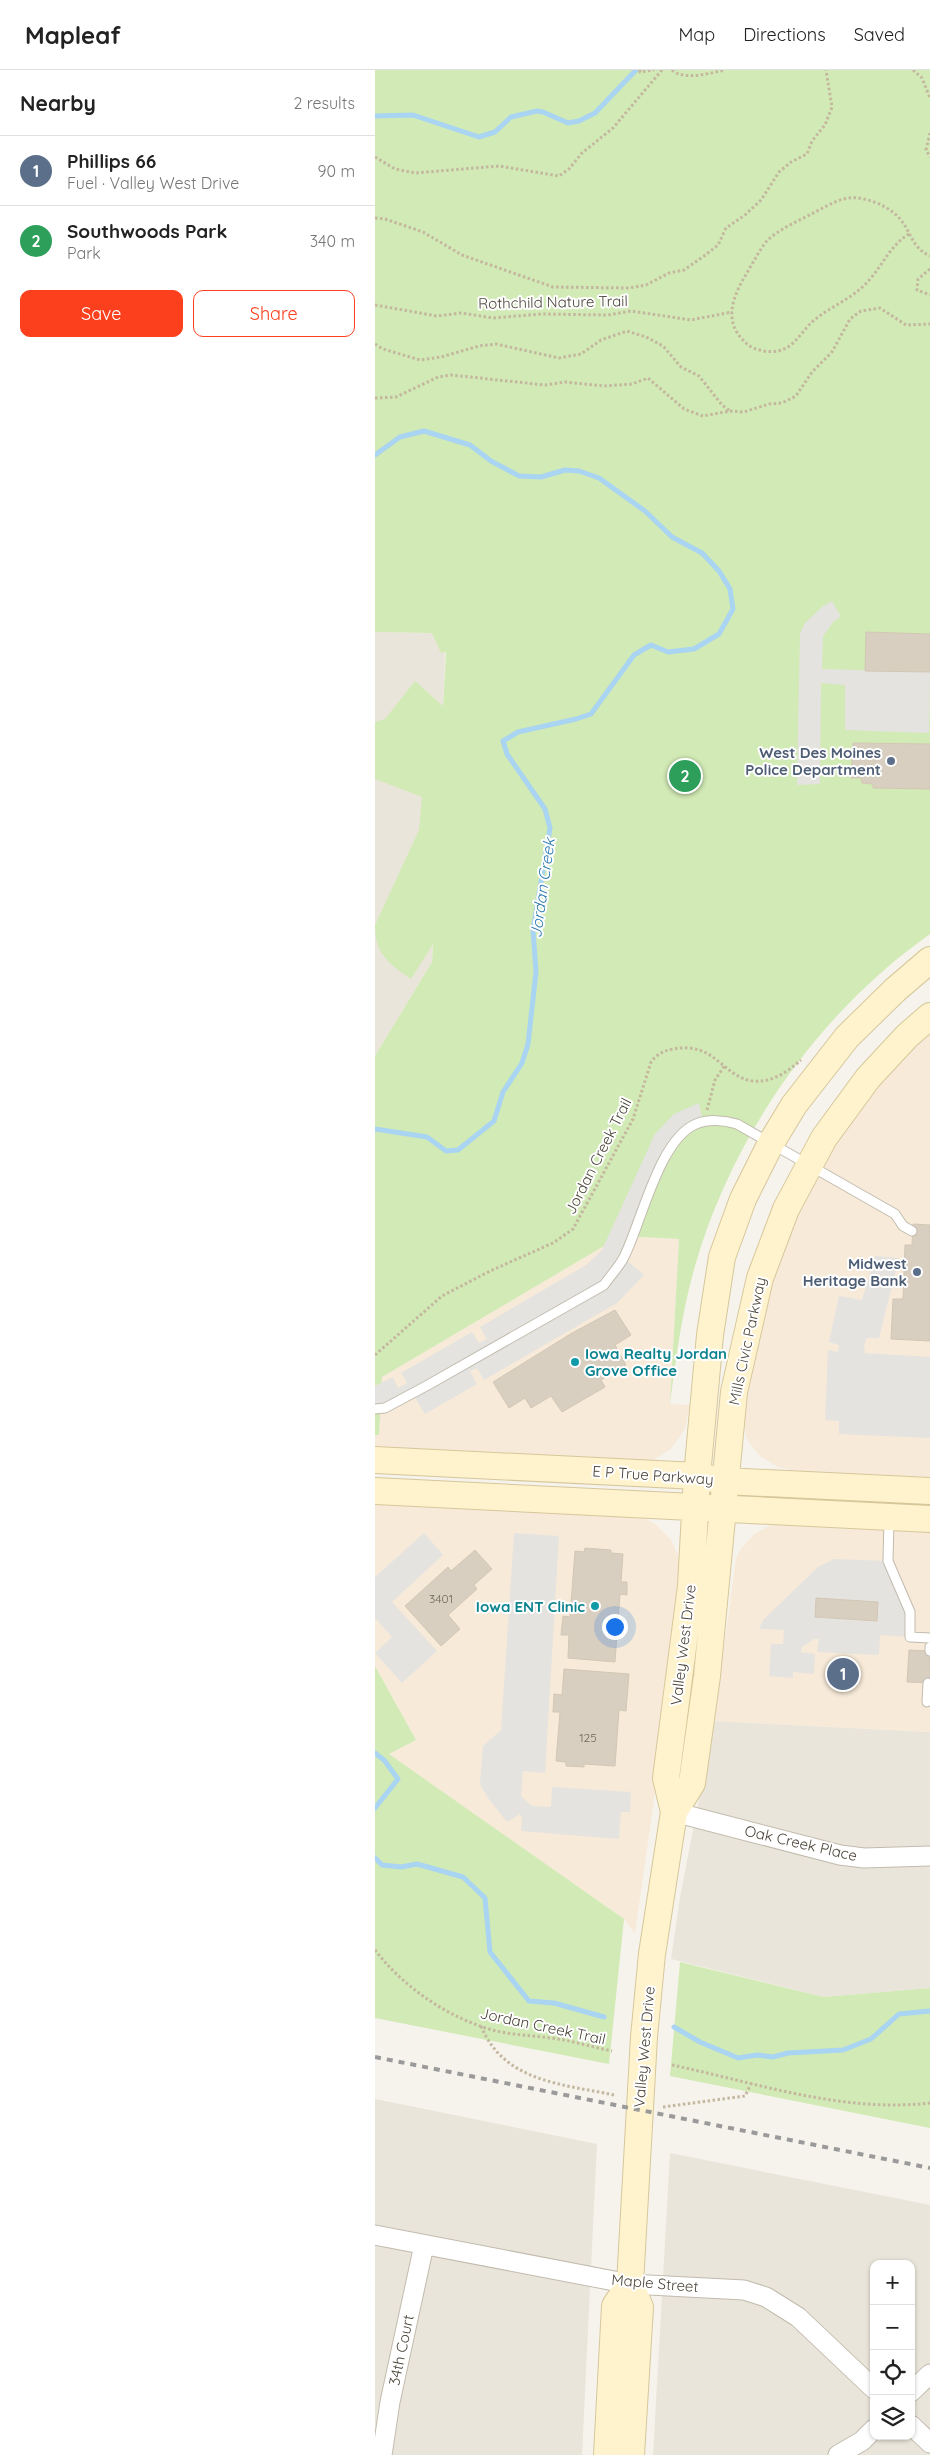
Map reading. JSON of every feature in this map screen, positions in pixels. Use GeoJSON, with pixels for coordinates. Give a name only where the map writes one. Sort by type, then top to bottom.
{"type":"FeatureCollection","features":[{"type":"Feature","properties":{"kind":"main road","name":"Mills Civic Parkway"},"geometry":{"type":"LineString","coordinates":[[697,1476],[710,1336],[722,1257],[743,1199],[771,1143],[794,1105],[847,1037],[895,990],[930,960]]}},
{"type":"Feature","properties":{"kind":"main road","name":"Mills Civic Parkway"},"geometry":{"type":"LineString","coordinates":[[725,1481],[734,1392],[760,1278],[786,1209],[809,1163],[843,1111],[868,1078],[907,1036],[930,1016]]}},
{"type":"Feature","properties":{"kind":"main road","name":"E P True Parkway"},"geometry":{"type":"LineString","coordinates":[[375,1460],[697,1476],[725,1481],[930,1491]]}},
{"type":"Feature","properties":{"kind":"main road","name":"Valley West Drive"},"geometry":{"type":"LineString","coordinates":[[631,2455],[640,2307],[630,2284],[645,2028],[652,1954],[674,1812],[666,1778],[690,1596],[697,1476]]}},
{"type":"Feature","properties":{"kind":"main road","name":"Valley West Drive"},"geometry":{"type":"LineString","coordinates":[[674,1812],[692,1783],[707,1683],[725,1481]]}},
{"type":"Feature","properties":{"kind":"main road","name":"E P True Parkway"},"geometry":{"type":"LineString","coordinates":[[375,1491],[930,1519]]}},
{"type":"Feature","properties":{"kind":"main road"},"geometry":{"type":"LineString","coordinates":[[607,2455],[615,2306],[630,2284]]}},
{"type":"Feature","properties":{"kind":"street","name":"Oak Creek Place"},"geometry":{"type":"LineString","coordinates":[[674,1812],[840,1855],[884,1858],[930,1856]]}},
{"type":"Feature","properties":{"kind":"street","name":"Maple Street"},"geometry":{"type":"LineString","coordinates":[[375,2235],[630,2284],[744,2290],[766,2297],[798,2316],[870,2385]]}},
{"type":"Feature","properties":{"kind":"street","name":"34th Court"},"geometry":{"type":"LineString","coordinates":[[382,2455],[390,2402],[424,2245]]}},
{"type":"Feature","properties":{"kind":"street"},"geometry":{"type":"LineString","coordinates":[[915,2388],[930,2374]]}},
{"type":"Feature","properties":{"kind":"street"},"geometry":{"type":"LineString","coordinates":[[915,2429],[930,2443]]}},
{"type":"Feature","properties":{"kind":"street"},"geometry":{"type":"LineString","coordinates":[[838,2455],[862,2441],[870,2433]]}},
{"type":"Feature","properties":{"kind":"lane"},"geometry":{"type":"LineString","coordinates":[[375,1409],[385,1408],[428,1385],[603,1285],[623,1258],[666,1154],[689,1129],[703,1123],[726,1121],[737,1124],[809,1163],[895,1214],[903,1226],[913,1231]]}},
{"type":"Feature","properties":{"kind":"lane"},"geometry":{"type":"LineString","coordinates":[[889,1517],[887,1561],[910,1612],[910,1636],[930,1638]]}},
{"type":"Feature","properties":{"kind":"lane"},"geometry":{"type":"LineString","coordinates":[[927,1702],[928,1683]]}},
{"type":"Feature","properties":{"kind":"path"},"geometry":{"type":"LineString","coordinates":[[640,70],[641,72],[654,70]]}},
{"type":"Feature","properties":{"kind":"path"},"geometry":{"type":"LineString","coordinates":[[375,157],[395,169],[415,174],[499,166],[559,176],[569,169],[582,153],[613,128],[662,70]]}},
{"type":"Feature","properties":{"kind":"path"},"geometry":{"type":"LineString","coordinates":[[672,70],[676,74],[689,76],[725,70]]}},
{"type":"Feature","properties":{"kind":"path"},"geometry":{"type":"LineString","coordinates":[[375,218],[385,219],[423,232],[462,255],[553,287],[629,288],[646,285],[669,273],[684,270],[718,245],[726,228],[745,215],[761,200],[779,172],[791,162],[807,154],[812,140],[825,125],[832,107],[826,70]]}},
{"type":"Feature","properties":{"kind":"path"},"geometry":{"type":"LineString","coordinates":[[913,70],[922,78],[930,98]]}},
{"type":"Feature","properties":{"kind":"path"},"geometry":{"type":"LineString","coordinates":[[930,133],[926,150],[930,156]]}},
{"type":"Feature","properties":{"kind":"path"},"geometry":{"type":"LineString","coordinates":[[909,234],[891,248],[863,287],[812,322],[788,347],[777,351],[769,351],[749,346],[737,332],[732,312],[738,287],[767,242],[776,233],[836,201],[849,196],[877,203],[901,219],[909,234],[915,246],[930,256]]}},
{"type":"Feature","properties":{"kind":"path"},"geometry":{"type":"LineString","coordinates":[[930,269],[917,279],[917,290],[930,295]]}},
{"type":"Feature","properties":{"kind":"path","name":"Rothchild Nature Trail"},"geometry":{"type":"LineString","coordinates":[[375,305],[437,316],[461,313],[493,318],[541,314],[608,315],[631,311],[691,320],[732,312]]}},
{"type":"Feature","properties":{"kind":"path"},"geometry":{"type":"LineString","coordinates":[[375,398],[396,397],[438,377],[451,375],[545,385],[565,382],[604,386],[632,384],[648,378],[684,409],[703,416],[730,411],[743,412],[791,400],[803,388],[811,372],[832,352],[850,319],[861,311],[880,308],[906,325],[930,324]]}},
{"type":"Feature","properties":{"kind":"path"},"geometry":{"type":"LineString","coordinates":[[375,344],[383,349],[420,360],[441,357],[479,346],[496,344],[559,358],[581,354],[601,340],[627,331],[647,337],[663,346],[681,367],[699,376],[722,405],[730,411]]}},
{"type":"Feature","properties":{"kind":"path","name":"Jordan Creek Trail"},"geometry":{"type":"LineString","coordinates":[[375,1355],[442,1296],[490,1271],[553,1243],[573,1229],[633,1118],[651,1062],[656,1055],[663,1051],[681,1048],[693,1049],[705,1051],[742,1077],[752,1081],[762,1081],[781,1074]]}},
{"type":"Feature","properties":{"kind":"path"},"geometry":{"type":"LineString","coordinates":[[703,1123],[715,1080],[725,1064]]}},
{"type":"Feature","properties":{"kind":"path","name":"Jordan Creek Trail"},"geometry":{"type":"LineString","coordinates":[[375,1950],[389,1966],[421,1994],[457,2016],[496,2031],[564,2040],[612,2051]]}},
{"type":"Feature","properties":{"kind":"path"},"geometry":{"type":"LineString","coordinates":[[481,2026],[487,2040],[498,2055],[518,2070],[555,2082],[614,2095]]}},
{"type":"Feature","properties":{"kind":"path"},"geometry":{"type":"LineString","coordinates":[[672,2065],[839,2102],[909,2105],[930,2103]]}},
{"type":"Feature","properties":{"kind":"path"},"geometry":{"type":"LineString","coordinates":[[663,2108],[745,2096],[752,2082]]}},
{"type":"Feature","properties":{"kind":"shaded area"},"geometry":{"type":"Polygon","coordinates":[[[832,601],[841,617],[834,621],[823,636],[822,669],[930,672],[929,733],[845,730],[845,685],[821,683],[820,784],[797,785],[800,634],[805,623],[822,607],[832,601]]]}},
{"type":"Feature","properties":{"kind":"shaded area"},"geometry":{"type":"Polygon","coordinates":[[[375,632],[446,633],[432,962],[375,1056],[375,632]]]}},
{"type":"Feature","properties":{"kind":"shaded area"},"geometry":{"type":"Polygon","coordinates":[[[930,1028],[930,1478],[799,1472],[778,1467],[761,1457],[754,1449],[747,1439],[741,1416],[763,1304],[789,1227],[839,1133],[906,1051],[930,1028]]]}},
{"type":"Feature","properties":{"kind":"shaded area"},"geometry":{"type":"Polygon","coordinates":[[[699,1103],[703,1123],[670,1148],[624,1258],[644,1275],[617,1303],[484,1380],[477,1368],[470,1371],[477,1384],[425,1414],[412,1393],[375,1409],[375,1386],[393,1377],[398,1388],[407,1383],[401,1373],[472,1332],[479,1343],[487,1339],[480,1327],[586,1265],[602,1250],[655,1134],[674,1114],[699,1103]]]}},
{"type":"Feature","properties":{"kind":"shaded area"},"geometry":{"type":"Polygon","coordinates":[[[621,1236],[679,1239],[670,1404],[690,1405],[685,1429],[671,1449],[651,1461],[375,1451],[375,1435],[379,1435],[382,1377],[621,1236]]]}},
{"type":"Feature","properties":{"kind":"shaded area"},"geometry":{"type":"Polygon","coordinates":[[[875,1256],[899,1258],[879,1338],[867,1338],[864,1345],[865,1353],[930,1357],[930,1438],[839,1434],[839,1421],[825,1420],[828,1350],[838,1352],[839,1345],[829,1342],[839,1296],[862,1300],[875,1256]]]}},
{"type":"Feature","properties":{"kind":"shaded area"},"geometry":{"type":"Polygon","coordinates":[[[375,1501],[625,1514],[646,1519],[655,1524],[671,1540],[681,1561],[664,1729],[635,1934],[624,1919],[389,1754],[416,1740],[375,1666],[375,1501]]]}},
{"type":"Feature","properties":{"kind":"shaded area"},"geometry":{"type":"Polygon","coordinates":[[[781,1522],[930,1528],[930,1732],[714,1721],[736,1559],[740,1550],[754,1534],[781,1522]]]}},
{"type":"Feature","properties":{"kind":"shaded area"},"geometry":{"type":"Polygon","coordinates":[[[424,1533],[443,1555],[392,1602],[437,1651],[402,1683],[375,1653],[392,1637],[375,1618],[375,1577],[424,1533]]]}},
{"type":"Feature","properties":{"kind":"shaded area"},"geometry":{"type":"Polygon","coordinates":[[[514,1533],[559,1536],[545,1773],[523,1771],[521,1796],[532,1806],[551,1807],[552,1787],[631,1792],[630,1812],[621,1812],[619,1839],[521,1831],[522,1818],[520,1814],[507,1822],[488,1798],[480,1784],[483,1746],[501,1730],[514,1533]]]}},
{"type":"Feature","properties":{"kind":"shaded area"},"geometry":{"type":"Polygon","coordinates":[[[834,1559],[888,1561],[910,1612],[910,1637],[880,1635],[879,1655],[817,1652],[819,1639],[814,1639],[802,1647],[801,1652],[815,1654],[814,1674],[793,1672],[793,1678],[769,1676],[771,1644],[783,1644],[784,1630],[759,1629],[763,1620],[818,1567],[834,1559]],[[878,1602],[815,1617],[877,1621],[878,1602]]]}},
{"type":"Feature","properties":{"kind":"shaded area"},"geometry":{"type":"Polygon","coordinates":[[[714,1721],[930,1732],[930,1988],[824,1997],[671,1959],[680,1897],[714,1721]]]}},
{"type":"Feature","properties":{"kind":"shaded area"},"geometry":{"type":"Polygon","coordinates":[[[375,2099],[597,2144],[582,2455],[375,2455],[375,2099]]]}},
{"type":"Feature","properties":{"kind":"shaded area"},"geometry":{"type":"Polygon","coordinates":[[[670,2153],[930,2205],[930,2455],[653,2455],[670,2153]]]}},
{"type":"Feature","properties":{"kind":"green space"},"geometry":{"type":"Polygon","coordinates":[[[375,70],[930,70],[930,934],[882,972],[850,1002],[821,1034],[793,1069],[745,1144],[725,1184],[709,1224],[690,1283],[677,1352],[670,1404],[679,1239],[621,1236],[382,1377],[379,1435],[375,1435],[375,1056],[432,962],[433,944],[411,979],[390,963],[378,944],[375,925],[419,830],[422,797],[375,779],[375,722],[385,719],[415,681],[443,706],[446,652],[441,653],[432,633],[375,632],[375,70]]]}},
{"type":"Feature","properties":{"kind":"green space"},"geometry":{"type":"Polygon","coordinates":[[[375,1666],[416,1740],[389,1754],[624,1919],[609,2064],[375,2018],[375,1666]]]}},
{"type":"Feature","properties":{"kind":"green space"},"geometry":{"type":"Polygon","coordinates":[[[680,1962],[824,1997],[930,1988],[930,2128],[670,2076],[680,1962]]]}},
{"type":"Feature","properties":{"kind":"building"},"geometry":{"type":"Polygon","coordinates":[[[866,632],[930,634],[930,672],[865,671],[866,632]]]}},
{"type":"Feature","properties":{"kind":"building","name":"West Des Moines Police Department"},"geometry":{"type":"Polygon","coordinates":[[[853,743],[930,744],[930,789],[873,788],[873,784],[862,783],[861,778],[851,778],[853,743]]]}},
{"type":"Feature","properties":{"kind":"building","name":"Midwest Heritage Bank"},"geometry":{"type":"Polygon","coordinates":[[[913,1224],[930,1225],[930,1341],[891,1339],[893,1299],[903,1299],[905,1245],[912,1245],[913,1224]]]}},
{"type":"Feature","properties":{"kind":"building","name":"Iowa Realty Jordan Grove Office"},"geometry":{"type":"Polygon","coordinates":[[[615,1310],[631,1335],[615,1345],[626,1365],[601,1380],[605,1387],[562,1412],[551,1396],[531,1408],[525,1398],[509,1408],[493,1382],[572,1333],[615,1310]]]}},
{"type":"Feature","properties":{"kind":"building","name":"Iowa ENT Clinic"},"geometry":{"type":"Polygon","coordinates":[[[585,1548],[611,1550],[611,1553],[623,1554],[621,1582],[627,1582],[627,1595],[620,1594],[618,1622],[624,1622],[623,1634],[617,1634],[615,1662],[568,1658],[569,1635],[561,1635],[563,1616],[570,1617],[575,1551],[584,1552],[585,1548]]]}},
{"type":"Feature","properties":{"kind":"building"},"geometry":{"type":"Polygon","coordinates":[[[475,1550],[492,1569],[474,1585],[477,1589],[448,1615],[460,1629],[441,1646],[405,1606],[448,1567],[451,1571],[475,1550]]]}},
{"type":"Feature","properties":{"kind":"building"},"geometry":{"type":"Polygon","coordinates":[[[816,1598],[878,1602],[877,1621],[815,1617],[816,1598]]]}},
{"type":"Feature","properties":{"kind":"building"},"geometry":{"type":"Polygon","coordinates":[[[909,1650],[930,1651],[930,1683],[907,1682],[909,1650]]]}},
{"type":"Feature","properties":{"kind":"building"},"geometry":{"type":"Polygon","coordinates":[[[564,1669],[629,1674],[626,1711],[619,1710],[615,1766],[584,1764],[584,1767],[566,1766],[566,1762],[556,1761],[560,1712],[553,1712],[554,1694],[562,1695],[564,1669]]]}},
{"type":"Feature","properties":{"kind":"waterway"},"geometry":{"type":"LineString","coordinates":[[375,116],[413,115],[479,137],[495,132],[511,117],[537,111],[568,123],[579,121],[595,113],[636,70]]}},
{"type":"Feature","properties":{"kind":"waterway","name":"Jordan Creek"},"geometry":{"type":"LineString","coordinates":[[375,455],[400,437],[424,431],[470,445],[491,461],[519,476],[541,477],[565,470],[579,471],[599,478],[645,511],[672,537],[702,553],[719,571],[730,589],[733,609],[719,634],[694,649],[668,652],[651,645],[634,655],[591,714],[518,732],[503,741],[507,754],[545,809],[550,828],[533,930],[536,972],[528,1044],[522,1063],[503,1092],[494,1121],[458,1150],[446,1151],[427,1137],[375,1129]]}},
{"type":"Feature","properties":{"kind":"waterway","name":"Jordan Creek"},"geometry":{"type":"LineString","coordinates":[[375,1753],[384,1760],[398,1779],[375,1808]]}},
{"type":"Feature","properties":{"kind":"waterway","name":"Jordan Creek"},"geometry":{"type":"LineString","coordinates":[[375,1858],[382,1865],[401,1867],[417,1864],[463,1877],[485,1898],[490,1952],[529,2001],[554,2003],[604,2017]]}},
{"type":"Feature","properties":{"kind":"waterway","name":"Jordan Creek"},"geometry":{"type":"LineString","coordinates":[[674,2027],[700,2042],[738,2058],[757,2055],[773,2057],[788,2053],[843,2050],[871,2039],[899,2014],[930,2011]]}},
{"type":"Feature","properties":{"kind":"railway"},"geometry":{"type":"LineString","coordinates":[[375,2057],[930,2168]]}},
{"type":"Feature","properties":{"kind":"place","name":"West Des Moines Police Department"},"geometry":{"type":"Point","coordinates":[891,761]}},
{"type":"Feature","properties":{"kind":"place","name":"Southwoods Park"},"geometry":{"type":"Point","coordinates":[685,776]}},
{"type":"Feature","properties":{"kind":"place","name":"Midwest Heritage Bank"},"geometry":{"type":"Point","coordinates":[917,1272]}},
{"type":"Feature","properties":{"kind":"place","name":"Iowa Realty Jordan Grove Office"},"geometry":{"type":"Point","coordinates":[575,1362]}},
{"type":"Feature","properties":{"kind":"place","name":"Iowa ENT Clinic"},"geometry":{"type":"Point","coordinates":[595,1606]}},
{"type":"Feature","properties":{"kind":"place","name":"Phillips 66"},"geometry":{"type":"Point","coordinates":[843,1674]}}]}
